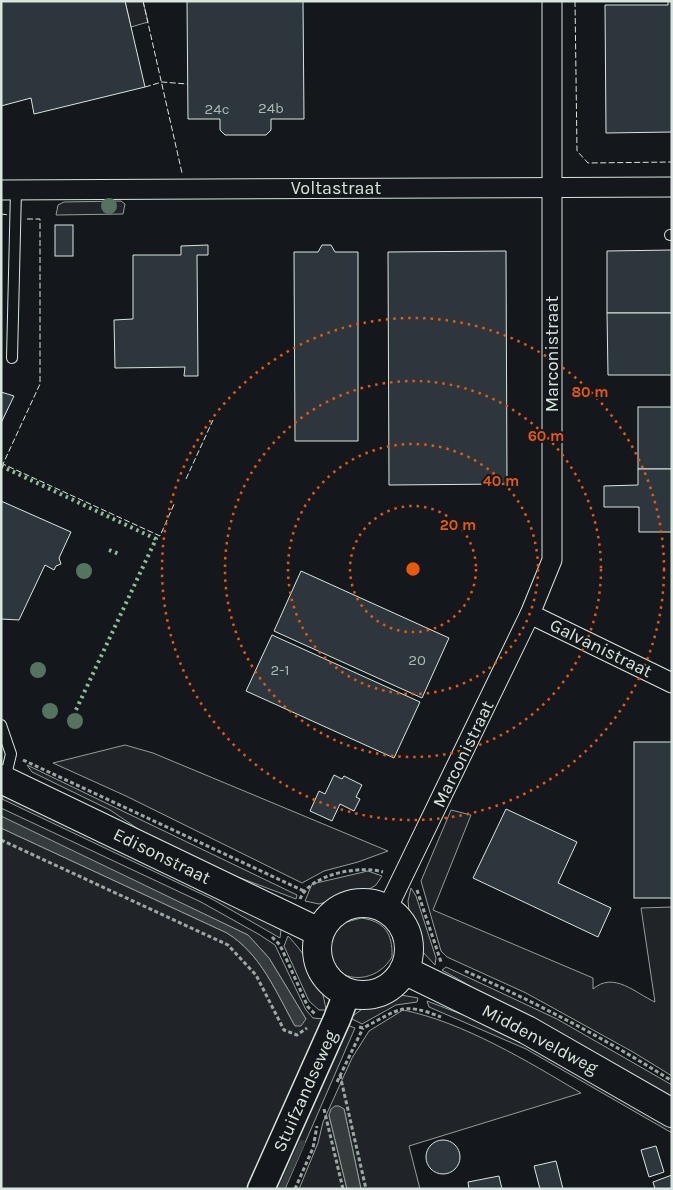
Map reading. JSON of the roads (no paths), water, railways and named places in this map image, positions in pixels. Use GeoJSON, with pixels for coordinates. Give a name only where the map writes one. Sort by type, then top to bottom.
{"type":"FeatureCollection","features":[{"type":"Feature","properties":{"kind":"main road","name":"Edisonstraat"},"geometry":{"type":"LineString","coordinates":[[3,780],[319,932]]}},
{"type":"Feature","properties":{"kind":"main road"},"geometry":{"type":"LineString","coordinates":[[361,902],[387,909],[398,918],[405,930],[409,943],[408,957],[404,970],[398,980],[380,992],[358,996],[334,986],[324,974],[317,961],[316,946],[319,932],[326,920],[336,911],[348,905],[361,902]]}},
{"type":"Feature","properties":{"kind":"main road","name":"Middenveldweg"},"geometry":{"type":"LineString","coordinates":[[404,970],[527,1030],[672,1113]]}},
{"type":"Feature","properties":{"kind":"street","name":"Marconistraat"},"geometry":{"type":"LineString","coordinates":[[387,909],[530,614],[552,560],[552,1]]}},
{"type":"Feature","properties":{"kind":"street","name":"Voltastraat"},"geometry":{"type":"LineString","coordinates":[[8,190],[552,186],[672,187]]}},
{"type":"Feature","properties":{"kind":"street","name":"Galvanistraat"},"geometry":{"type":"LineString","coordinates":[[530,614],[672,682]]}},
{"type":"Feature","properties":{"kind":"street","name":"Stuifzandseweg"},"geometry":{"type":"LineString","coordinates":[[261,1189],[347,993]]}},
{"type":"Feature","properties":{"kind":"lane"},"geometry":{"type":"LineString","coordinates":[[8,190],[12,358]]}},
{"type":"Feature","properties":{"kind":"lane","name":"Edisonstraat"},"geometry":{"type":"LineString","coordinates":[[1,724],[11,754],[3,780]]}},
{"type":"Feature","properties":{"kind":"waterway"},"geometry":{"type":"LineString","coordinates":[[281,1189],[302,1143]]}}]}
